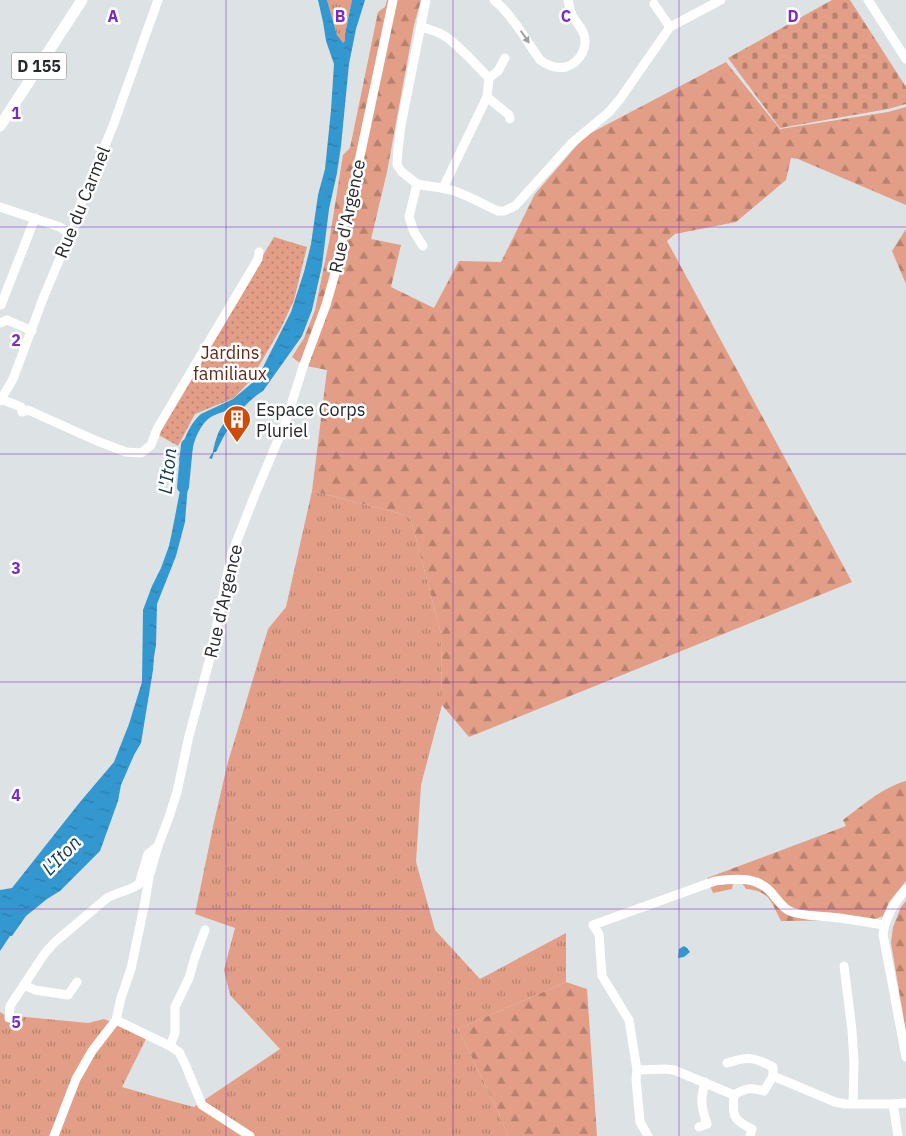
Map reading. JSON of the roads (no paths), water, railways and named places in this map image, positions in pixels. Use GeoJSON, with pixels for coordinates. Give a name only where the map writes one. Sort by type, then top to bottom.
{"type":"FeatureCollection","features":[{"type":"Feature","properties":{"kind":"main road","name":"D 155"},"geometry":{"type":"LineString","coordinates":[[0,126],[82,0]]}},
{"type":"Feature","properties":{"kind":"street","name":"Rue du Carmel"},"geometry":{"type":"LineString","coordinates":[[1,400],[13,379],[63,251],[69,244],[81,203],[113,126],[158,0]]}},
{"type":"Feature","properties":{"kind":"street","name":"Rue d'Argence"},"geometry":{"type":"LineString","coordinates":[[54,1136],[76,1079],[92,1051],[116,1020],[121,998],[132,969],[149,877],[177,792],[189,736],[210,658],[231,556],[286,422],[331,288],[393,0]]}},
{"type":"Feature","properties":{"kind":"street"},"geometry":{"type":"LineString","coordinates":[[426,0],[401,125],[397,165],[402,172],[417,184],[457,192],[498,211],[504,211],[516,206],[572,143],[609,112],[670,26],[721,0]]}},
{"type":"Feature","properties":{"kind":"street"},"geometry":{"type":"LineString","coordinates":[[494,0],[517,24],[540,60],[553,67],[563,68],[571,65],[578,59],[585,45],[584,34],[572,15],[568,0]]}},
{"type":"Feature","properties":{"kind":"street"},"geometry":{"type":"LineString","coordinates":[[868,0],[906,59]]}},
{"type":"Feature","properties":{"kind":"street"},"geometry":{"type":"LineString","coordinates":[[654,1],[670,26]]}},
{"type":"Feature","properties":{"kind":"street"},"geometry":{"type":"LineString","coordinates":[[421,27],[438,32],[452,41],[489,78],[488,97],[443,188]]}},
{"type":"Feature","properties":{"kind":"street"},"geometry":{"type":"LineString","coordinates":[[489,78],[498,71],[505,58]]}},
{"type":"Feature","properties":{"kind":"street"},"geometry":{"type":"LineString","coordinates":[[488,97],[509,115],[510,119]]}},
{"type":"Feature","properties":{"kind":"street"},"geometry":{"type":"LineString","coordinates":[[417,184],[410,217],[414,232],[423,246]]}},
{"type":"Feature","properties":{"kind":"street"},"geometry":{"type":"LineString","coordinates":[[0,207],[60,227],[72,236]]}},
{"type":"Feature","properties":{"kind":"street"},"geometry":{"type":"LineString","coordinates":[[32,331],[3,322],[0,305],[35,218]]}},
{"type":"Feature","properties":{"kind":"street"},"geometry":{"type":"LineString","coordinates":[[1,400],[21,407],[22,412],[28,410],[126,452],[141,453],[151,445],[157,429],[258,259],[259,252]]}},
{"type":"Feature","properties":{"kind":"street"},"geometry":{"type":"LineString","coordinates":[[9,1018],[10,1006],[45,953],[55,942],[113,894],[136,887],[139,884],[148,854],[158,846]]}},
{"type":"Feature","properties":{"kind":"street"},"geometry":{"type":"LineString","coordinates":[[648,1136],[640,1122],[636,1079],[637,1070],[629,1020],[602,976],[599,934],[593,925],[715,881],[748,880],[758,882],[770,889],[788,911],[803,915],[854,919],[884,925]]}},
{"type":"Feature","properties":{"kind":"street"},"geometry":{"type":"LineString","coordinates":[[906,889],[889,912],[882,934],[906,1057]]}},
{"type":"Feature","properties":{"kind":"street"},"geometry":{"type":"LineString","coordinates":[[170,1046],[175,1033],[176,1007],[189,978],[205,930]]}},
{"type":"Feature","properties":{"kind":"street"},"geometry":{"type":"LineString","coordinates":[[844,966],[852,1030],[854,1063],[853,1104]]}},
{"type":"Feature","properties":{"kind":"street"},"geometry":{"type":"LineString","coordinates":[[24,985],[35,990],[68,995],[77,982]]}},
{"type":"Feature","properties":{"kind":"street"},"geometry":{"type":"LineString","coordinates":[[116,1020],[170,1046],[178,1052],[202,1105],[250,1136]]}},
{"type":"Feature","properties":{"kind":"street"},"geometry":{"type":"LineString","coordinates":[[727,1063],[743,1058],[754,1058],[773,1067],[773,1076],[764,1091],[747,1088],[734,1095]]}},
{"type":"Feature","properties":{"kind":"street"},"geometry":{"type":"LineString","coordinates":[[637,1070],[665,1068],[674,1070],[734,1095]]}},
{"type":"Feature","properties":{"kind":"street"},"geometry":{"type":"LineString","coordinates":[[773,1076],[834,1102],[845,1104],[906,1103]]}},
{"type":"Feature","properties":{"kind":"street"},"geometry":{"type":"LineString","coordinates":[[699,1127],[707,1124],[701,1104],[705,1082]]}},
{"type":"Feature","properties":{"kind":"street"},"geometry":{"type":"LineString","coordinates":[[734,1095],[734,1116],[742,1124],[752,1129],[750,1136]]}},
{"type":"Feature","properties":{"kind":"street"},"geometry":{"type":"LineString","coordinates":[[893,1104],[900,1131]]}},
{"type":"Feature","properties":{"kind":"water"},"geometry":{"type":"Polygon","coordinates":[[[318,0],[327,0],[337,35],[343,43],[345,41],[352,0],[365,0],[356,29],[349,64],[337,173],[329,209],[322,266],[312,310],[302,336],[263,391],[247,403],[235,418],[216,452],[214,452],[212,459],[209,458],[213,452],[219,432],[236,410],[235,408],[208,419],[196,438],[191,460],[179,461],[186,435],[197,418],[201,414],[233,399],[257,379],[291,312],[304,272],[311,244],[318,195],[325,169],[334,64],[326,41],[318,0]]]}},
{"type":"Feature","properties":{"kind":"water"},"geometry":{"type":"Polygon","coordinates":[[[181,470],[189,471],[185,522],[176,556],[157,604],[156,645],[141,743],[121,785],[118,801],[100,851],[60,891],[26,916],[0,951],[0,890],[12,888],[114,762],[129,724],[142,682],[143,610],[169,546],[182,480],[181,470]]]}},
{"type":"Feature","properties":{"kind":"water"},"geometry":{"type":"Polygon","coordinates":[[[684,946],[690,952],[684,957],[678,958],[679,949],[684,946]]]}},
{"type":"Feature","properties":{"kind":"waterway","name":"L'Iton"},"geometry":{"type":"LineString","coordinates":[[183,487],[187,445]]}},
{"type":"Feature","properties":{"kind":"place","name":"Espace Corps Pluriel"},"geometry":{"type":"Point","coordinates":[237,443]}},
{"type":"Feature","properties":{"kind":"park label","name":"Jardins familiaux"},"geometry":{"type":"Point","coordinates":[230,362]}}]}
